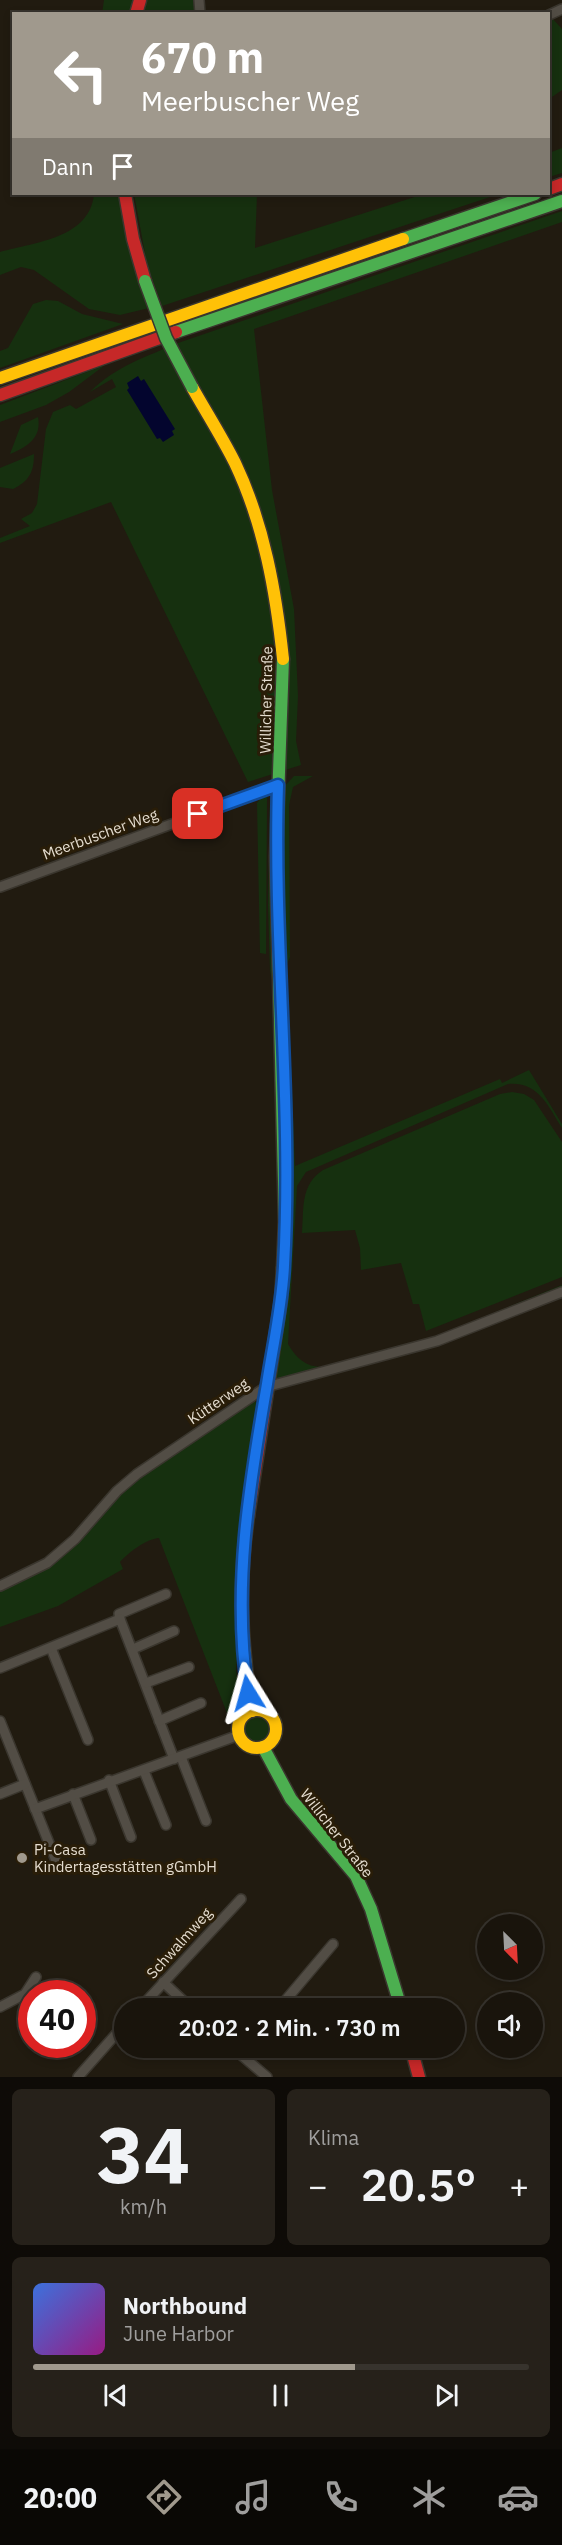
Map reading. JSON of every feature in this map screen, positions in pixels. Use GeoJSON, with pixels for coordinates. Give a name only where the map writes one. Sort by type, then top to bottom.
{"type":"FeatureCollection","features":[{"type":"Feature","properties":{"kind":"main road","name":"Willicher Straße"},"geometry":{"type":"LineString","coordinates":[[125,195],[133,239],[145,281],[166,338],[244,486],[258,523],[272,573],[283,660],[278,785],[277,925],[285,1222],[281,1300],[245,1527],[241,1575],[242,1650],[252,1711]]}},
{"type":"Feature","properties":{"kind":"main road"},"geometry":{"type":"LineString","coordinates":[[0,378],[532,195]]}},
{"type":"Feature","properties":{"kind":"main road"},"geometry":{"type":"LineString","coordinates":[[0,395],[252,306],[562,201]]}},
{"type":"Feature","properties":{"kind":"main road"},"geometry":{"type":"LineString","coordinates":[[252,1711],[267,1712],[275,1722],[276,1734],[263,1747],[248,1747],[238,1735],[240,1720],[252,1711]]}},
{"type":"Feature","properties":{"kind":"main road","name":"Willicher Straße"},"geometry":{"type":"LineString","coordinates":[[263,1747],[291,1799],[356,1876],[371,1909],[398,1998]]}},
{"type":"Feature","properties":{"kind":"main road"},"geometry":{"type":"LineString","coordinates":[[414,2058],[419,2077]]}},
{"type":"Feature","properties":{"kind":"street","name":"Meerbuscher Weg"},"geometry":{"type":"LineString","coordinates":[[0,887],[278,785]]}},
{"type":"Feature","properties":{"kind":"street","name":"Kütterweg"},"geometry":{"type":"LineString","coordinates":[[0,1586],[48,1563],[75,1539],[117,1491],[137,1474],[266,1387],[437,1341],[562,1292]]}},
{"type":"Feature","properties":{"kind":"street"},"geometry":{"type":"LineString","coordinates":[[166,1594],[118,1614],[159,1720],[206,1821]]}},
{"type":"Feature","properties":{"kind":"street"},"geometry":{"type":"LineString","coordinates":[[0,1668],[120,1619]]}},
{"type":"Feature","properties":{"kind":"street"},"geometry":{"type":"LineString","coordinates":[[133,1648],[174,1631]]}},
{"type":"Feature","properties":{"kind":"street"},"geometry":{"type":"LineString","coordinates":[[51,1648],[88,1740]]}},
{"type":"Feature","properties":{"kind":"street"},"geometry":{"type":"LineString","coordinates":[[146,1683],[189,1667]]}},
{"type":"Feature","properties":{"kind":"street"},"geometry":{"type":"LineString","coordinates":[[159,1720],[201,1703]]}},
{"type":"Feature","properties":{"kind":"street"},"geometry":{"type":"LineString","coordinates":[[0,1721],[57,1863]]}},
{"type":"Feature","properties":{"kind":"street"},"geometry":{"type":"LineString","coordinates":[[35,1809],[109,1780],[144,1771],[238,1735]]}},
{"type":"Feature","properties":{"kind":"street"},"geometry":{"type":"LineString","coordinates":[[144,1771],[166,1825]]}},
{"type":"Feature","properties":{"kind":"street"},"geometry":{"type":"LineString","coordinates":[[109,1780],[131,1836]]}},
{"type":"Feature","properties":{"kind":"street"},"geometry":{"type":"LineString","coordinates":[[0,1794],[25,1784]]}},
{"type":"Feature","properties":{"kind":"street"},"geometry":{"type":"LineString","coordinates":[[73,1794],[91,1840]]}},
{"type":"Feature","properties":{"kind":"street","name":"Schwalmweg"},"geometry":{"type":"LineString","coordinates":[[149,1998],[241,1899]]}},
{"type":"Feature","properties":{"kind":"street"},"geometry":{"type":"LineString","coordinates":[[287,1998],[333,1944]]}},
{"type":"Feature","properties":{"kind":"street"},"geometry":{"type":"LineString","coordinates":[[0,2007],[25,1994],[36,1977]]}},
{"type":"Feature","properties":{"kind":"street"},"geometry":{"type":"LineString","coordinates":[[163,1982],[180,1998]]}},
{"type":"Feature","properties":{"kind":"street"},"geometry":{"type":"LineString","coordinates":[[78,2077],[114,2036]]}},
{"type":"Feature","properties":{"kind":"street"},"geometry":{"type":"LineString","coordinates":[[248,2058],[267,2077]]}},
{"type":"Feature","properties":{"kind":"green space"},"geometry":{"type":"Polygon","coordinates":[[[104,0],[136,0],[133,12],[102,12],[104,0]]]}},
{"type":"Feature","properties":{"kind":"green space"},"geometry":{"type":"Polygon","coordinates":[[[147,0],[193,0],[195,12],[144,12],[147,0]]]}},
{"type":"Feature","properties":{"kind":"green space"},"geometry":{"type":"Polygon","coordinates":[[[551,17],[562,29],[562,90],[550,98],[551,17]]]}},
{"type":"Feature","properties":{"kind":"green space"},"geometry":{"type":"Polygon","coordinates":[[[562,148],[562,173],[550,177],[550,153],[562,148]]]}},
{"type":"Feature","properties":{"kind":"green space"},"geometry":{"type":"Polygon","coordinates":[[[94,195],[121,195],[134,265],[149,308],[120,315],[89,309],[34,270],[21,267],[0,275],[0,252],[59,236],[83,220],[90,209],[94,195]]]}},
{"type":"Feature","properties":{"kind":"green space"},"geometry":{"type":"Polygon","coordinates":[[[134,195],[257,195],[255,248],[421,195],[496,195],[162,306],[147,264],[134,195]]]}},
{"type":"Feature","properties":{"kind":"green space"},"geometry":{"type":"Polygon","coordinates":[[[562,211],[562,222],[254,329],[272,490],[294,609],[298,696],[296,741],[301,765],[248,782],[111,502],[0,543],[0,538],[30,526],[21,519],[32,513],[37,504],[46,429],[53,412],[70,405],[76,409],[116,387],[112,379],[90,392],[110,375],[178,343],[562,211]]]}},
{"type":"Feature","properties":{"kind":"green space"},"geometry":{"type":"Polygon","coordinates":[[[46,300],[58,301],[82,314],[123,324],[0,368],[0,351],[8,348],[33,304],[46,300]]]}},
{"type":"Feature","properties":{"kind":"green space"},"geometry":{"type":"Polygon","coordinates":[[[105,365],[69,392],[46,405],[0,422],[0,405],[105,365]]]}},
{"type":"Feature","properties":{"kind":"green space"},"geometry":{"type":"Polygon","coordinates":[[[38,417],[38,431],[32,441],[10,454],[21,425],[38,417]]]}},
{"type":"Feature","properties":{"kind":"green space"},"geometry":{"type":"Polygon","coordinates":[[[34,454],[32,471],[23,483],[13,489],[0,487],[0,468],[34,454]]]}},
{"type":"Feature","properties":{"kind":"green space"},"geometry":{"type":"Polygon","coordinates":[[[294,776],[313,776],[293,787],[289,805],[290,957],[287,964],[295,1166],[500,1079],[502,1083],[529,1070],[562,1124],[562,1128],[547,1104],[535,1091],[518,1084],[508,1084],[306,1172],[297,1186],[288,1344],[302,1361],[322,1367],[435,1337],[562,1285],[562,1289],[462,1330],[275,1380],[272,1376],[284,1300],[282,789],[294,776]]]}},
{"type":"Feature","properties":{"kind":"green space"},"geometry":{"type":"Polygon","coordinates":[[[262,797],[267,797],[266,954],[260,953],[257,803],[262,797]]]}},
{"type":"Feature","properties":{"kind":"green space"},"geometry":{"type":"Polygon","coordinates":[[[270,799],[273,802],[275,994],[270,971],[268,905],[270,799]]]}},
{"type":"Feature","properties":{"kind":"green space"},"geometry":{"type":"Polygon","coordinates":[[[512,1092],[524,1094],[534,1100],[562,1142],[562,1277],[426,1331],[419,1304],[413,1304],[401,1263],[361,1270],[360,1248],[355,1230],[302,1233],[303,1206],[307,1190],[310,1183],[323,1170],[500,1094],[512,1092]]]}},
{"type":"Feature","properties":{"kind":"green space"},"geometry":{"type":"Polygon","coordinates":[[[254,1400],[259,1406],[236,1670],[240,1699],[227,1713],[159,1538],[143,1543],[128,1554],[120,1562],[123,1569],[58,1606],[0,1627],[0,1589],[32,1575],[129,1483],[248,1401],[254,1400]]]}},
{"type":"Feature","properties":{"kind":"green space"},"geometry":{"type":"Polygon","coordinates":[[[257,1714],[267,1719],[272,1729],[267,1739],[257,1744],[247,1739],[242,1729],[247,1719],[257,1714]]]}},
{"type":"Feature","properties":{"kind":"water"},"geometry":{"type":"Polygon","coordinates":[[[138,376],[141,381],[144,379],[175,429],[172,431],[174,435],[163,442],[160,438],[157,439],[127,390],[129,388],[127,383],[138,376]]]}},
{"type":"Feature","properties":{"kind":"traffic: fast"},"geometry":{"type":"LineString","coordinates":[[403,239],[532,195]]}},
{"type":"Feature","properties":{"kind":"traffic: fast"},"geometry":{"type":"LineString","coordinates":[[176,332],[562,201]]}},
{"type":"Feature","properties":{"kind":"traffic: fast"},"geometry":{"type":"LineString","coordinates":[[145,281],[166,338],[192,387]]}},
{"type":"Feature","properties":{"kind":"traffic: fast"},"geometry":{"type":"LineString","coordinates":[[283,659],[276,857],[285,1222],[283,1268]]}},
{"type":"Feature","properties":{"kind":"traffic: fast"},"geometry":{"type":"LineString","coordinates":[[263,1747],[291,1799],[356,1876],[371,1909],[398,1998]]}},
{"type":"Feature","properties":{"kind":"traffic: slow"},"geometry":{"type":"LineString","coordinates":[[0,378],[403,239]]}},
{"type":"Feature","properties":{"kind":"traffic: slow"},"geometry":{"type":"LineString","coordinates":[[192,387],[235,463],[254,510],[277,609],[283,659]]}},
{"type":"Feature","properties":{"kind":"traffic: slow"},"geometry":{"type":"LineString","coordinates":[[248,1516],[243,1566],[242,1614],[245,1662],[252,1711]]}},
{"type":"Feature","properties":{"kind":"traffic: slow"},"geometry":{"type":"LineString","coordinates":[[257,1710],[271,1715],[276,1729],[271,1743],[257,1748],[243,1743],[238,1729],[243,1715],[257,1710]]}},
{"type":"Feature","properties":{"kind":"traffic: jam"},"geometry":{"type":"LineString","coordinates":[[137,12],[140,0]]}},
{"type":"Feature","properties":{"kind":"traffic: jam"},"geometry":{"type":"LineString","coordinates":[[550,189],[562,184]]}},
{"type":"Feature","properties":{"kind":"traffic: jam"},"geometry":{"type":"LineString","coordinates":[[125,195],[133,239],[145,281]]}},
{"type":"Feature","properties":{"kind":"traffic: jam"},"geometry":{"type":"LineString","coordinates":[[0,395],[176,332]]}},
{"type":"Feature","properties":{"kind":"traffic: jam"},"geometry":{"type":"LineString","coordinates":[[248,1516],[281,1300],[283,1268]]}},
{"type":"Feature","properties":{"kind":"traffic: jam"},"geometry":{"type":"LineString","coordinates":[[414,2058],[419,2077]]}},
{"type":"Feature","properties":{"kind":"place","name":"Pi-Casa Kindertagesstätten gGmbH"},"geometry":{"type":"Point","coordinates":[22,1858]}},
{"type":"Feature","properties":{"kind":"route"},"geometry":{"type":"LineString","coordinates":[[198,814],[278,785],[277,944],[286,1167],[284,1266],[281,1300],[262,1411],[242,1557],[242,1650],[248,1693]]}}]}
